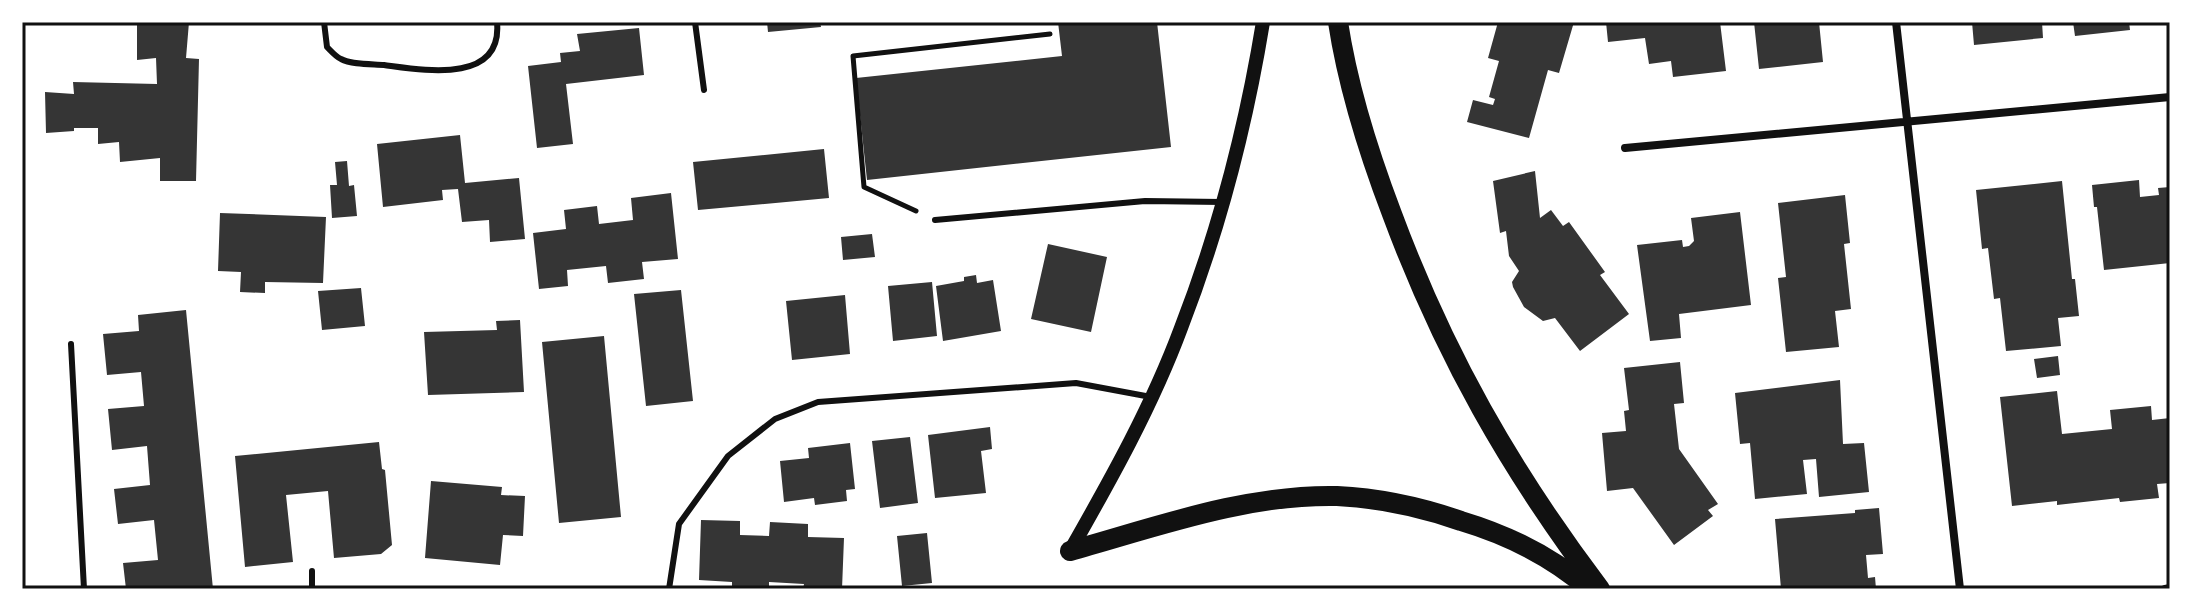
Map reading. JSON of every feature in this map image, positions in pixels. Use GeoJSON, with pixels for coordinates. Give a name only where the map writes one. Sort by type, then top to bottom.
{"type":"FeatureCollection","features":[{"type":"Feature","properties":{"kind":"main road"},"geometry":{"type":"LineString","coordinates":[[1338,22],[1357,116],[1406,252],[1434,318],[1502,448],[1537,504],[1600,589]]}},
{"type":"Feature","properties":{"kind":"main road"},"geometry":{"type":"LineString","coordinates":[[1070,551],[1221,510],[1335,496],[1387,501],[1476,525],[1531,548],[1589,589]]}},
{"type":"Feature","properties":{"kind":"street"},"geometry":{"type":"LineString","coordinates":[[1070,551],[1116,471],[1181,330],[1222,202],[1249,95],[1263,22]]}},
{"type":"Feature","properties":{"kind":"street"},"geometry":{"type":"LineString","coordinates":[[1896,22],[1960,589]]}},
{"type":"Feature","properties":{"kind":"street"},"geometry":{"type":"LineString","coordinates":[[1625,148],[2170,97]]}},
{"type":"Feature","properties":{"kind":"lane"},"geometry":{"type":"LineString","coordinates":[[324,22],[327,47],[342,60],[442,72],[473,65],[489,54],[498,33],[497,22]]}},
{"type":"Feature","properties":{"kind":"lane"},"geometry":{"type":"LineString","coordinates":[[695,22],[704,90]]}},
{"type":"Feature","properties":{"kind":"lane"},"geometry":{"type":"LineString","coordinates":[[935,220],[1145,201],[1222,202]]}},
{"type":"Feature","properties":{"kind":"lane"},"geometry":{"type":"LineString","coordinates":[[71,344],[84,589]]}},
{"type":"Feature","properties":{"kind":"lane"},"geometry":{"type":"LineString","coordinates":[[669,589],[679,524],[728,456],[775,419],[818,402],[1076,383],[1151,397]]}},
{"type":"Feature","properties":{"kind":"lane"},"geometry":{"type":"LineString","coordinates":[[312,571],[312,589]]}},
{"type":"Feature","properties":{"kind":"path"},"geometry":{"type":"LineString","coordinates":[[935,220],[864,187],[853,56],[1050,34]]}},
{"type":"Feature","properties":{"kind":"building"},"geometry":{"type":"Polygon","coordinates":[[[137,22],[189,22],[186,58],[199,59],[196,181],[160,181],[160,158],[120,162],[119,142],[98,144],[98,128],[46,133],[45,92],[74,94],[73,82],[157,84],[156,58],[137,60],[137,22]]]}},
{"type":"Feature","properties":{"kind":"building"},"geometry":{"type":"Polygon","coordinates":[[[767,22],[820,22],[821,27],[768,32],[767,22]]]}},
{"type":"Feature","properties":{"kind":"building"},"geometry":{"type":"Polygon","coordinates":[[[1058,22],[1157,22],[1171,147],[867,180],[856,78],[1062,56],[1058,22]]]}},
{"type":"Feature","properties":{"kind":"building"},"geometry":{"type":"Polygon","coordinates":[[[1498,22],[1574,22],[1559,73],[1548,70],[1529,138],[1467,122],[1473,100],[1493,105],[1495,99],[1489,97],[1499,61],[1488,58],[1498,22]]]}},
{"type":"Feature","properties":{"kind":"building"},"geometry":{"type":"Polygon","coordinates":[[[1606,22],[1720,22],[1726,71],[1673,77],[1671,61],[1649,64],[1645,38],[1608,42],[1606,22]]]}},
{"type":"Feature","properties":{"kind":"building"},"geometry":{"type":"Polygon","coordinates":[[[1754,22],[1819,22],[1823,62],[1759,69],[1754,22]]]}},
{"type":"Feature","properties":{"kind":"building"},"geometry":{"type":"Polygon","coordinates":[[[1972,22],[2042,22],[2043,38],[1974,45],[1972,22]]]}},
{"type":"Feature","properties":{"kind":"building"},"geometry":{"type":"Polygon","coordinates":[[[2073,22],[2129,22],[2130,30],[2075,36],[2073,22]]]}},
{"type":"Feature","properties":{"kind":"building"},"geometry":{"type":"Polygon","coordinates":[[[639,28],[644,75],[566,84],[573,144],[537,148],[528,66],[561,62],[560,53],[580,51],[577,34],[639,28]]]}},
{"type":"Feature","properties":{"kind":"building"},"geometry":{"type":"Polygon","coordinates":[[[460,135],[465,183],[519,178],[525,239],[490,242],[489,220],[462,222],[458,189],[442,190],[443,200],[383,207],[377,144],[460,135]]]}},
{"type":"Feature","properties":{"kind":"building"},"geometry":{"type":"Polygon","coordinates":[[[824,149],[829,198],[698,210],[693,162],[824,149]]]}},
{"type":"Feature","properties":{"kind":"building"},"geometry":{"type":"Polygon","coordinates":[[[347,161],[349,186],[354,185],[357,216],[332,218],[330,185],[337,185],[335,162],[347,161]]]}},
{"type":"Feature","properties":{"kind":"building"},"geometry":{"type":"Polygon","coordinates":[[[1535,171],[1540,218],[1551,210],[1563,226],[1569,222],[1605,272],[1600,275],[1629,314],[1580,351],[1555,318],[1543,321],[1524,307],[1513,287],[1512,282],[1519,271],[1509,256],[1506,231],[1500,233],[1493,181],[1535,171]]]}},
{"type":"Feature","properties":{"kind":"building"},"geometry":{"type":"Polygon","coordinates":[[[2139,180],[2140,197],[2159,195],[2158,188],[2170,187],[2170,263],[2104,270],[2092,185],[2139,180]]]}},
{"type":"Feature","properties":{"kind":"building"},"geometry":{"type":"Polygon","coordinates":[[[2062,181],[2079,316],[2058,318],[2061,346],[2006,351],[2000,298],[1994,299],[1988,248],[1982,249],[1976,190],[2062,181]]]}},
{"type":"Feature","properties":{"kind":"building"},"geometry":{"type":"Polygon","coordinates":[[[671,193],[678,259],[642,262],[644,279],[608,283],[606,266],[567,270],[568,286],[539,289],[533,233],[566,229],[564,210],[597,206],[599,224],[633,220],[631,198],[671,193]]]}},
{"type":"Feature","properties":{"kind":"building"},"geometry":{"type":"Polygon","coordinates":[[[1845,195],[1850,243],[1844,244],[1851,309],[1835,311],[1839,347],[1786,352],[1778,278],[1786,277],[1778,203],[1845,195]]]}},
{"type":"Feature","properties":{"kind":"building"},"geometry":{"type":"Polygon","coordinates":[[[1740,212],[1751,305],[1679,314],[1681,338],[1650,341],[1637,245],[1682,240],[1683,247],[1689,246],[1694,241],[1691,218],[1740,212]]]}},
{"type":"Feature","properties":{"kind":"building"},"geometry":{"type":"Polygon","coordinates":[[[220,213],[326,217],[323,283],[265,282],[265,293],[240,292],[241,272],[218,271],[220,213]]]}},
{"type":"Feature","properties":{"kind":"building"},"geometry":{"type":"Polygon","coordinates":[[[872,234],[875,257],[843,260],[841,237],[872,234]]]}},
{"type":"Feature","properties":{"kind":"building"},"geometry":{"type":"Polygon","coordinates":[[[1048,244],[1107,257],[1091,332],[1031,319],[1048,244]]]}},
{"type":"Feature","properties":{"kind":"building"},"geometry":{"type":"Polygon","coordinates":[[[976,275],[977,283],[993,280],[1001,331],[943,341],[936,286],[964,281],[964,277],[976,275]]]}},
{"type":"Feature","properties":{"kind":"building"},"geometry":{"type":"Polygon","coordinates":[[[932,282],[937,336],[893,341],[888,286],[932,282]]]}},
{"type":"Feature","properties":{"kind":"building"},"geometry":{"type":"Polygon","coordinates":[[[361,288],[365,326],[322,330],[318,291],[361,288]]]}},
{"type":"Feature","properties":{"kind":"building"},"geometry":{"type":"Polygon","coordinates":[[[681,290],[693,401],[646,406],[634,294],[681,290]]]}},
{"type":"Feature","properties":{"kind":"building"},"geometry":{"type":"Polygon","coordinates":[[[845,295],[850,354],[792,360],[786,301],[845,295]]]}},
{"type":"Feature","properties":{"kind":"building"},"geometry":{"type":"Polygon","coordinates":[[[186,310],[213,589],[126,589],[123,563],[158,560],[154,520],[118,524],[114,489],[150,485],[147,446],[112,450],[108,409],[144,406],[141,372],[107,375],[103,334],[139,331],[138,315],[186,310]]]}},
{"type":"Feature","properties":{"kind":"building"},"geometry":{"type":"Polygon","coordinates":[[[520,320],[524,392],[428,395],[424,332],[497,330],[496,321],[520,320]]]}},
{"type":"Feature","properties":{"kind":"building"},"geometry":{"type":"Polygon","coordinates":[[[604,336],[621,517],[559,523],[542,342],[604,336]]]}},
{"type":"Feature","properties":{"kind":"building"},"geometry":{"type":"Polygon","coordinates":[[[2058,356],[2060,375],[2037,378],[2034,359],[2058,356]]]}},
{"type":"Feature","properties":{"kind":"building"},"geometry":{"type":"Polygon","coordinates":[[[1680,362],[1684,403],[1674,404],[1679,449],[1718,504],[1708,510],[1713,516],[1674,545],[1633,488],[1607,491],[1602,433],[1626,431],[1624,411],[1629,410],[1624,368],[1680,362]]]}},
{"type":"Feature","properties":{"kind":"building"},"geometry":{"type":"Polygon","coordinates":[[[1840,380],[1843,444],[1864,443],[1869,492],[1819,497],[1816,459],[1803,460],[1807,494],[1755,499],[1750,443],[1740,444],[1735,393],[1840,380]]]}},
{"type":"Feature","properties":{"kind":"building"},"geometry":{"type":"Polygon","coordinates":[[[2057,391],[2062,434],[2112,429],[2110,410],[2151,406],[2152,420],[2170,418],[2170,483],[2157,484],[2159,498],[2120,502],[2119,498],[2057,505],[2057,501],[2012,506],[2000,397],[2057,391]]]}},
{"type":"Feature","properties":{"kind":"building"},"geometry":{"type":"Polygon","coordinates":[[[990,427],[992,449],[981,451],[986,493],[935,498],[928,435],[990,427]]]}},
{"type":"Feature","properties":{"kind":"building"},"geometry":{"type":"Polygon","coordinates":[[[910,437],[918,503],[880,508],[872,441],[910,437]]]}},
{"type":"Feature","properties":{"kind":"building"},"geometry":{"type":"Polygon","coordinates":[[[379,442],[382,469],[385,470],[392,545],[381,554],[334,558],[328,491],[286,495],[293,562],[245,567],[235,456],[379,442]]]}},
{"type":"Feature","properties":{"kind":"building"},"geometry":{"type":"Polygon","coordinates":[[[850,443],[855,489],[846,490],[847,501],[815,505],[814,498],[784,502],[780,461],[809,458],[808,448],[850,443]]]}},
{"type":"Feature","properties":{"kind":"building"},"geometry":{"type":"Polygon","coordinates":[[[431,481],[502,487],[501,495],[525,496],[523,536],[503,535],[500,565],[425,558],[431,481]]]}},
{"type":"Feature","properties":{"kind":"building"},"geometry":{"type":"Polygon","coordinates":[[[1879,508],[1883,554],[1866,555],[1868,578],[1875,577],[1876,589],[1781,589],[1775,519],[1855,513],[1855,510],[1879,508]]]}},
{"type":"Feature","properties":{"kind":"building"},"geometry":{"type":"Polygon","coordinates":[[[701,520],[740,521],[740,535],[769,536],[770,522],[808,524],[808,537],[844,538],[842,589],[803,589],[804,584],[769,582],[769,589],[732,589],[732,582],[699,580],[701,520]]]}},
{"type":"Feature","properties":{"kind":"building"},"geometry":{"type":"Polygon","coordinates":[[[927,533],[932,583],[902,586],[897,536],[927,533]]]}}]}
